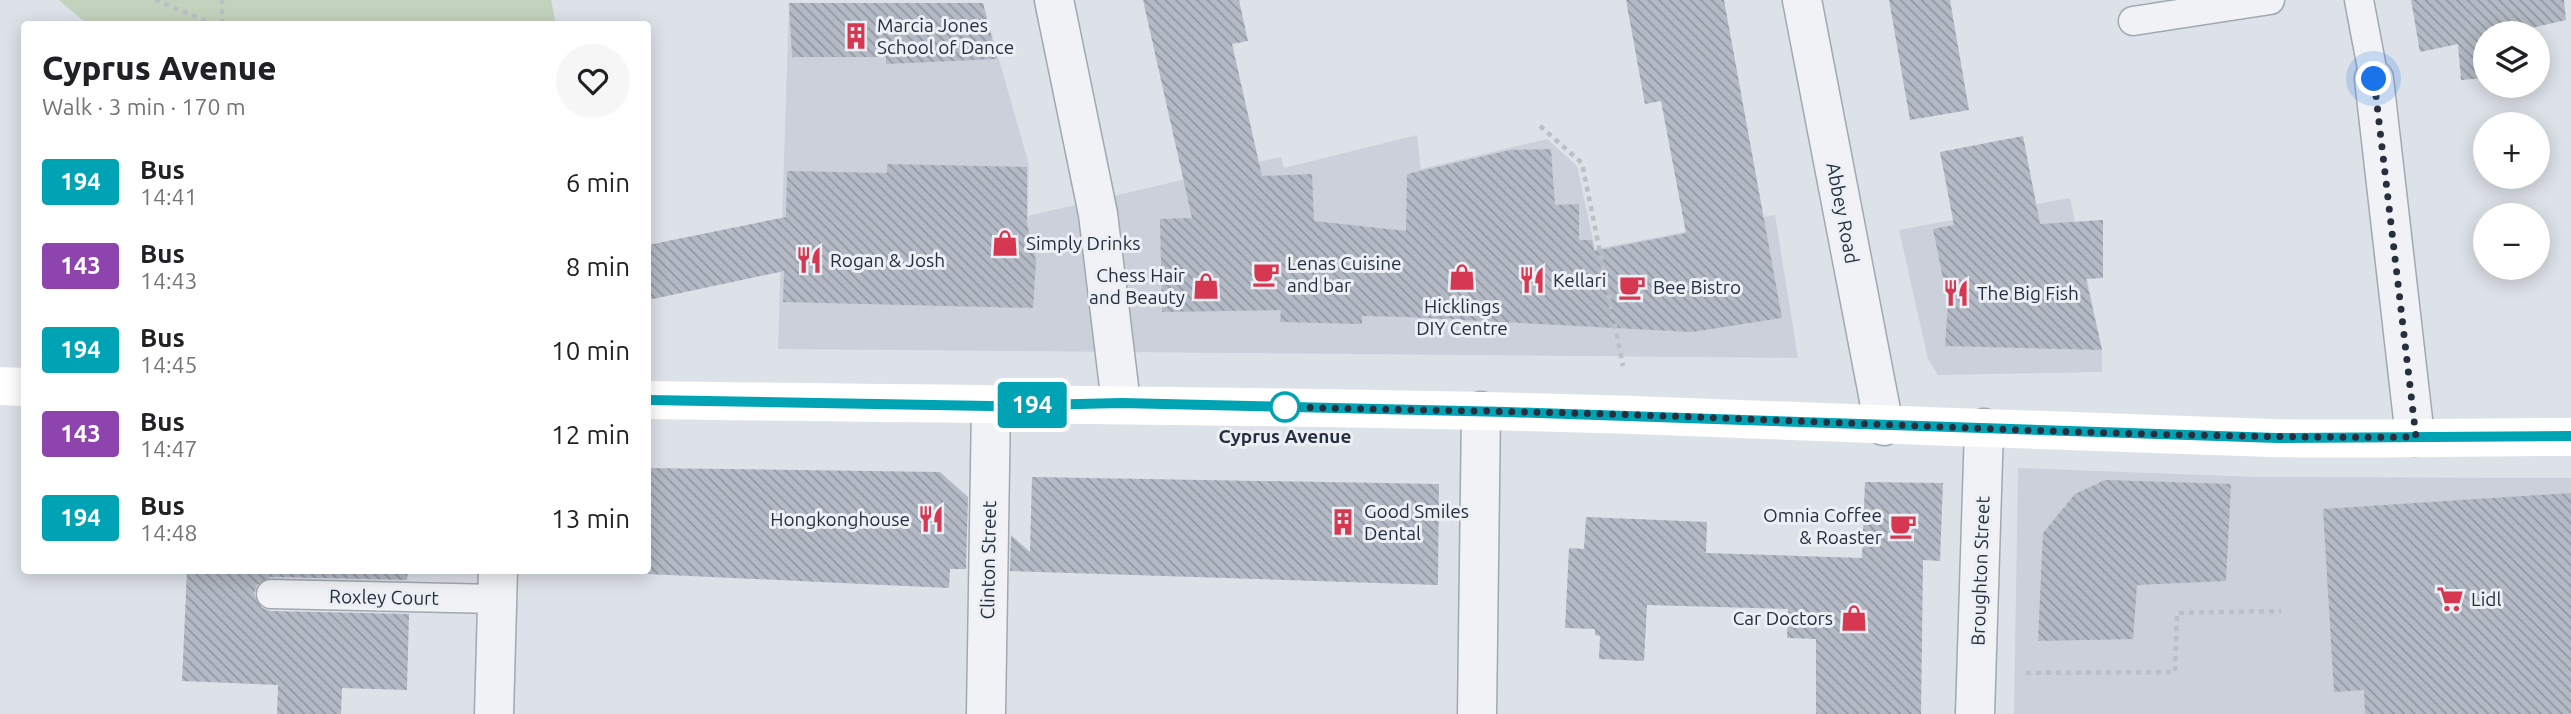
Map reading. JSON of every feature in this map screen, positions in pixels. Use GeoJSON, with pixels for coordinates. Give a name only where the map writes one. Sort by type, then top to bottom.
{"type":"FeatureCollection","features":[{"type":"Feature","properties":{"kind":"main road"},"geometry":{"type":"LineString","coordinates":[[0,386],[21,387]]}},
{"type":"Feature","properties":{"kind":"main road"},"geometry":{"type":"LineString","coordinates":[[651,400],[990,406],[1121,403],[1481,411],[2277,438],[2571,436]]}},
{"type":"Feature","properties":{"kind":"street"},"geometry":{"type":"LineString","coordinates":[[1054,0],[1098,214],[1121,403]]}},
{"type":"Feature","properties":{"kind":"street","name":"Abbey Road"},"geometry":{"type":"LineString","coordinates":[[1802,0],[1884,426]]}},
{"type":"Feature","properties":{"kind":"street"},"geometry":{"type":"LineString","coordinates":[[2374,79],[2416,437]]}},
{"type":"Feature","properties":{"kind":"street","name":"Clinton Street"},"geometry":{"type":"LineString","coordinates":[[986,714],[990,406]]}},
{"type":"Feature","properties":{"kind":"street"},"geometry":{"type":"LineString","coordinates":[[1477,714],[1481,411]]}},
{"type":"Feature","properties":{"kind":"street","name":"Broughton Street"},"geometry":{"type":"LineString","coordinates":[[1975,714],[1984,428]]}},
{"type":"Feature","properties":{"kind":"street"},"geometry":{"type":"LineString","coordinates":[[494,714],[498,585]]}},
{"type":"Feature","properties":{"kind":"lane"},"geometry":{"type":"LineString","coordinates":[[2133,21],[2270,0]]}},
{"type":"Feature","properties":{"kind":"lane"},"geometry":{"type":"LineString","coordinates":[[2360,0],[2374,79]]}},
{"type":"Feature","properties":{"kind":"lane","name":"Roxley Court"},"geometry":{"type":"LineString","coordinates":[[271,594],[498,585]]}},
{"type":"Feature","properties":{"kind":"path"},"geometry":{"type":"LineString","coordinates":[[155,0],[207,21]]}},
{"type":"Feature","properties":{"kind":"path"},"geometry":{"type":"LineString","coordinates":[[222,0],[222,21]]}},
{"type":"Feature","properties":{"kind":"path"},"geometry":{"type":"LineString","coordinates":[[1540,126],[1582,163],[1633,415]]}},
{"type":"Feature","properties":{"kind":"path"},"geometry":{"type":"LineString","coordinates":[[2027,673],[2175,672],[2177,613],[2281,611]]}},
{"type":"Feature","properties":{"kind":"shaded area"},"geometry":{"type":"Polygon","coordinates":[[[789,3],[983,3],[1029,165],[1028,216],[1281,157],[1284,168],[1417,135],[1421,169],[1547,139],[1577,166],[1595,249],[1775,215],[1798,358],[778,349],[789,3]]]}},
{"type":"Feature","properties":{"kind":"shaded area"},"geometry":{"type":"Polygon","coordinates":[[[2070,198],[2102,350],[2102,372],[1938,375],[1928,359],[1899,230],[2070,198]]]}},
{"type":"Feature","properties":{"kind":"shaded area"},"geometry":{"type":"Polygon","coordinates":[[[2018,468],[2257,477],[2571,478],[2571,714],[2014,714],[2018,468]]]}},
{"type":"Feature","properties":{"kind":"green space"},"geometry":{"type":"Polygon","coordinates":[[[59,0],[551,0],[555,21],[84,21],[59,0]]]}},
{"type":"Feature","properties":{"kind":"building"},"geometry":{"type":"Polygon","coordinates":[[[1143,0],[1239,0],[1248,41],[1232,44],[1262,176],[1312,174],[1314,221],[1406,231],[1407,174],[1510,150],[1551,149],[1555,205],[1579,204],[1579,240],[1592,240],[1594,251],[1686,233],[1661,101],[1645,104],[1626,0],[1724,0],[1782,318],[1692,332],[1407,317],[1362,316],[1362,324],[1280,322],[1281,310],[1162,312],[1160,219],[1192,218],[1143,0]]]}},
{"type":"Feature","properties":{"kind":"building"},"geometry":{"type":"Polygon","coordinates":[[[1889,0],[1950,0],[1969,110],[1910,120],[1889,0]]]}},
{"type":"Feature","properties":{"kind":"building"},"geometry":{"type":"Polygon","coordinates":[[[2411,0],[2564,0],[2566,20],[2550,24],[2550,21],[2473,21],[2473,79],[2461,80],[2458,44],[2420,52],[2411,0]]]}},
{"type":"Feature","properties":{"kind":"building","name":"Marcia Jones School of Dance"},"geometry":{"type":"Polygon","coordinates":[[[789,3],[983,3],[997,59],[886,64],[886,57],[792,57],[789,3]]]}},
{"type":"Feature","properties":{"kind":"building"},"geometry":{"type":"Polygon","coordinates":[[[2023,136],[2040,224],[2103,220],[2103,278],[2086,279],[2102,350],[1945,346],[1948,303],[1933,229],[1954,225],[1940,152],[2023,136]]]}},
{"type":"Feature","properties":{"kind":"building"},"geometry":{"type":"Polygon","coordinates":[[[887,164],[1027,167],[1027,224],[1036,261],[1033,308],[783,302],[784,271],[651,299],[651,244],[786,217],[787,171],[887,173],[887,164]]]}},
{"type":"Feature","properties":{"kind":"building"},"geometry":{"type":"Polygon","coordinates":[[[651,468],[940,472],[968,497],[966,569],[950,569],[949,588],[648,574],[651,574],[651,468]]]}},
{"type":"Feature","properties":{"kind":"building"},"geometry":{"type":"Polygon","coordinates":[[[1032,477],[1439,484],[1438,585],[1010,571],[1011,535],[1030,552],[1032,477]]]}},
{"type":"Feature","properties":{"kind":"building"},"geometry":{"type":"Polygon","coordinates":[[[2105,480],[2231,484],[2226,581],[2137,585],[2133,639],[2038,641],[2043,533],[2075,494],[2105,480]]]}},
{"type":"Feature","properties":{"kind":"building"},"geometry":{"type":"Polygon","coordinates":[[[1865,482],[1943,483],[1940,561],[1923,560],[1921,714],[1816,714],[1816,639],[1787,638],[1788,609],[1647,605],[1644,661],[1599,659],[1600,636],[1595,635],[1595,629],[1565,628],[1569,548],[1584,549],[1586,517],[1707,522],[1706,553],[1862,558],[1865,482]]]}},
{"type":"Feature","properties":{"kind":"building","name":"Lidl"},"geometry":{"type":"Polygon","coordinates":[[[2571,493],[2571,714],[2365,714],[2364,690],[2334,692],[2323,509],[2571,493]]]}},
{"type":"Feature","properties":{"kind":"building"},"geometry":{"type":"Polygon","coordinates":[[[187,574],[408,574],[407,580],[271,577],[257,585],[254,594],[262,608],[271,611],[409,614],[407,690],[342,688],[341,714],[277,714],[278,685],[182,681],[187,574]]]}},
{"type":"Feature","properties":{"kind":"bus line","name":"194"},"geometry":{"type":"LineString","coordinates":[[651,400],[990,406],[1121,403],[1507,412],[2277,438],[2571,436]]}},
{"type":"Feature","properties":{"kind":"place","name":"Marcia Jones School of Dance"},"geometry":{"type":"Point","coordinates":[856,36]}},
{"type":"Feature","properties":{"kind":"place","name":"Simply Drinks"},"geometry":{"type":"Point","coordinates":[1005,243]}},
{"type":"Feature","properties":{"kind":"place","name":"Rogan & Josh"},"geometry":{"type":"Point","coordinates":[809,260]}},
{"type":"Feature","properties":{"kind":"place","name":"Lenas Cuisine and bar"},"geometry":{"type":"Point","coordinates":[1266,274]}},
{"type":"Feature","properties":{"kind":"place","name":"Hicklings DIY Centre"},"geometry":{"type":"Point","coordinates":[1462,277]}},
{"type":"Feature","properties":{"kind":"place","name":"Kellari"},"geometry":{"type":"Point","coordinates":[1532,280]}},
{"type":"Feature","properties":{"kind":"place","name":"Chess Hair and Beauty"},"geometry":{"type":"Point","coordinates":[1206,286]}},
{"type":"Feature","properties":{"kind":"place","name":"Bee Bistro"},"geometry":{"type":"Point","coordinates":[1632,287]}},
{"type":"Feature","properties":{"kind":"place","name":"The Big Fish"},"geometry":{"type":"Point","coordinates":[1956,293]}},
{"type":"Feature","properties":{"kind":"place","name":"Cyprus Avenue"},"geometry":{"type":"Point","coordinates":[1285,407]}},
{"type":"Feature","properties":{"kind":"place","name":"Hongkonghouse"},"geometry":{"type":"Point","coordinates":[931,519]}},
{"type":"Feature","properties":{"kind":"place","name":"Good Smiles Dental"},"geometry":{"type":"Point","coordinates":[1343,522]}},
{"type":"Feature","properties":{"kind":"place","name":"Omnia Coffee & Roaster"},"geometry":{"type":"Point","coordinates":[1903,526]}},
{"type":"Feature","properties":{"kind":"place","name":"Lidl"},"geometry":{"type":"Point","coordinates":[2450,599]}},
{"type":"Feature","properties":{"kind":"place","name":"Car Doctors"},"geometry":{"type":"Point","coordinates":[1854,618]}},
{"type":"Feature","properties":{"kind":"route"},"geometry":{"type":"LineString","coordinates":[[1285,407],[1633,415],[2277,438],[2416,437],[2374,79]]}}]}
